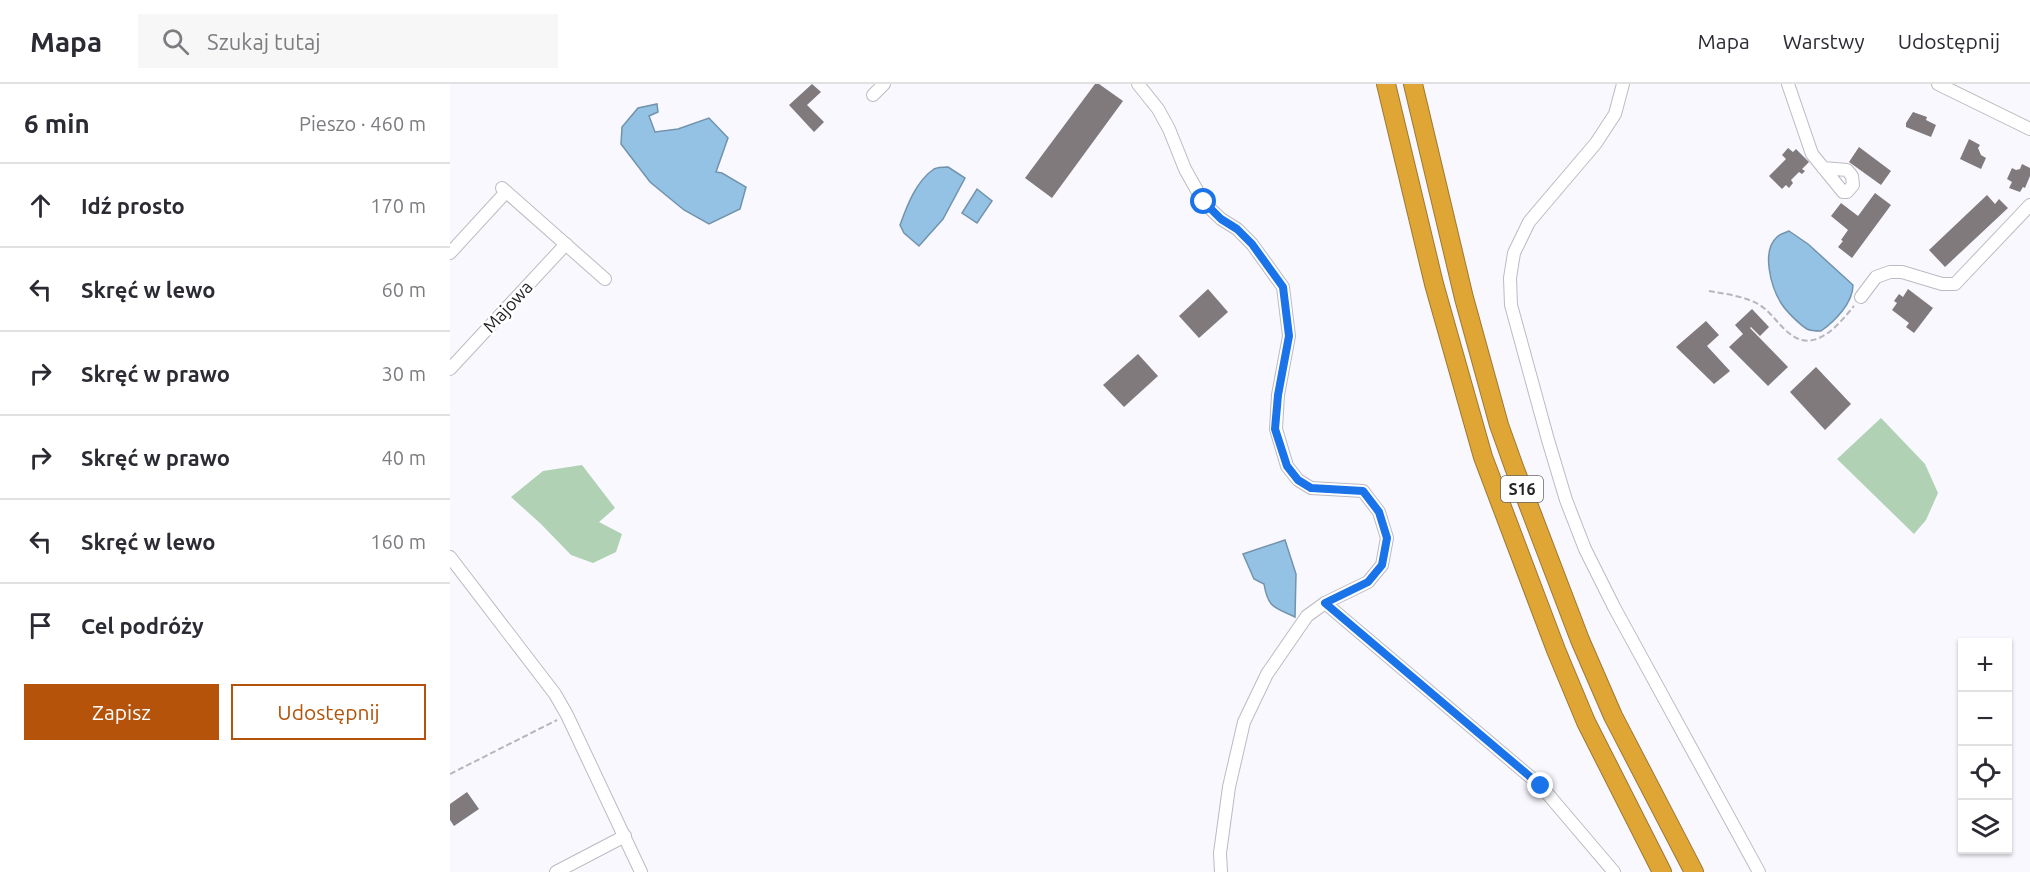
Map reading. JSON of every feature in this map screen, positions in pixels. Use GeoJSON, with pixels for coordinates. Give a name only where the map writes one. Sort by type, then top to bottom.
{"type":"FeatureCollection","features":[{"type":"Feature","properties":{"kind":"highway","name":"S16"},"geometry":{"type":"LineString","coordinates":[[1386,84],[1434,284],[1483,457],[1556,650],[1586,722],[1662,872]]}},
{"type":"Feature","properties":{"kind":"highway","name":"S16"},"geometry":{"type":"LineString","coordinates":[[1413,84],[1464,298],[1499,425],[1580,640],[1613,717],[1694,872]]}},
{"type":"Feature","properties":{"kind":"street"},"geometry":{"type":"LineString","coordinates":[[873,95],[884,84]]}},
{"type":"Feature","properties":{"kind":"street"},"geometry":{"type":"LineString","coordinates":[[1137,84],[1158,109],[1169,129],[1185,169],[1204,202],[1252,244],[1283,287],[1289,336],[1278,395],[1275,429],[1287,466],[1298,480],[1311,488],[1363,491],[1379,512],[1387,538],[1382,565],[1368,582],[1325,603],[1307,616],[1267,674],[1244,722],[1229,787],[1220,853],[1221,872]]}},
{"type":"Feature","properties":{"kind":"street"},"geometry":{"type":"LineString","coordinates":[[1623,84],[1615,114],[1596,143],[1529,222],[1514,253],[1510,278],[1511,305],[1566,500],[1585,549],[1614,608],[1759,872]]}},
{"type":"Feature","properties":{"kind":"street"},"geometry":{"type":"LineString","coordinates":[[1788,84],[1812,154],[1823,168]]}},
{"type":"Feature","properties":{"kind":"street"},"geometry":{"type":"LineString","coordinates":[[1938,84],[2030,129]]}},
{"type":"Feature","properties":{"kind":"street"},"geometry":{"type":"LineString","coordinates":[[450,253],[504,190],[605,279]]}},
{"type":"Feature","properties":{"kind":"street"},"geometry":{"type":"LineString","coordinates":[[1861,297],[1876,277],[1890,272],[1902,272],[1942,284],[1955,284],[2030,205]]}},
{"type":"Feature","properties":{"kind":"street","name":"Majowa"},"geometry":{"type":"LineString","coordinates":[[450,369],[566,244]]}},
{"type":"Feature","properties":{"kind":"street"},"geometry":{"type":"LineString","coordinates":[[450,557],[555,694],[626,836],[640,872]]}},
{"type":"Feature","properties":{"kind":"street"},"geometry":{"type":"LineString","coordinates":[[1325,603],[1541,786],[1614,872]]}},
{"type":"Feature","properties":{"kind":"street"},"geometry":{"type":"LineString","coordinates":[[556,872],[626,836]]}},
{"type":"Feature","properties":{"kind":"path"},"geometry":{"type":"LineString","coordinates":[[1709,291],[1741,297],[1760,305],[1794,338],[1812,341],[1835,329],[1861,297]]}},
{"type":"Feature","properties":{"kind":"path"},"geometry":{"type":"LineString","coordinates":[[450,774],[567,715]]}},
{"type":"Feature","properties":{"kind":"green space"},"geometry":{"type":"Polygon","coordinates":[[[1881,418],[1925,464],[1938,493],[1926,520],[1914,534],[1837,459],[1881,418]]]}},
{"type":"Feature","properties":{"kind":"green space"},"geometry":{"type":"Polygon","coordinates":[[[582,465],[615,508],[599,522],[622,534],[616,552],[593,563],[571,555],[511,497],[543,471],[582,465]]]}},
{"type":"Feature","properties":{"kind":"water"},"geometry":{"type":"Polygon","coordinates":[[[657,104],[658,112],[649,116],[655,132],[678,129],[709,118],[728,138],[716,172],[746,187],[740,209],[709,224],[684,210],[650,182],[621,144],[622,127],[638,108],[657,104]]]}},
{"type":"Feature","properties":{"kind":"water"},"geometry":{"type":"Polygon","coordinates":[[[948,167],[965,178],[943,219],[919,246],[904,233],[900,225],[913,194],[922,180],[934,169],[948,167]]]}},
{"type":"Feature","properties":{"kind":"water"},"geometry":{"type":"Polygon","coordinates":[[[977,189],[992,201],[977,223],[962,213],[977,189]]]}},
{"type":"Feature","properties":{"kind":"water"},"geometry":{"type":"Polygon","coordinates":[[[1789,231],[1808,244],[1853,285],[1847,305],[1821,331],[1807,329],[1786,310],[1771,279],[1769,251],[1772,243],[1781,234],[1789,231]]]}},
{"type":"Feature","properties":{"kind":"water"},"geometry":{"type":"Polygon","coordinates":[[[1285,540],[1296,574],[1295,617],[1273,606],[1264,584],[1254,579],[1243,554],[1285,540]]]}},
{"type":"Feature","properties":{"kind":"building"},"geometry":{"type":"Polygon","coordinates":[[[812,84],[821,92],[807,105],[824,122],[814,132],[789,105],[812,84]]]}},
{"type":"Feature","properties":{"kind":"building"},"geometry":{"type":"Polygon","coordinates":[[[1095,84],[1099,84],[1123,101],[1052,198],[1025,178],[1095,84]]]}},
{"type":"Feature","properties":{"kind":"building"},"geometry":{"type":"Polygon","coordinates":[[[1913,112],[1927,117],[1926,120],[1936,125],[1931,137],[1906,127],[1913,112]]]}},
{"type":"Feature","properties":{"kind":"building"},"geometry":{"type":"Polygon","coordinates":[[[1969,139],[1980,145],[1978,148],[1981,155],[1986,158],[1981,169],[1960,159],[1969,139]]]}},
{"type":"Feature","properties":{"kind":"building"},"geometry":{"type":"Polygon","coordinates":[[[1859,147],[1891,171],[1881,185],[1849,162],[1859,147]]]}},
{"type":"Feature","properties":{"kind":"building"},"geometry":{"type":"Polygon","coordinates":[[[1788,148],[1793,152],[1796,149],[1809,162],[1802,169],[1805,171],[1802,174],[1799,172],[1791,180],[1793,183],[1789,188],[1786,185],[1782,189],[1769,176],[1786,159],[1782,155],[1788,148]]]}},
{"type":"Feature","properties":{"kind":"building"},"geometry":{"type":"Polygon","coordinates":[[[2022,164],[2030,168],[2030,176],[2025,188],[2023,187],[2020,192],[2009,188],[2012,182],[2007,179],[2012,168],[2020,169],[2022,164]]]}},
{"type":"Feature","properties":{"kind":"building"},"geometry":{"type":"Polygon","coordinates":[[[1875,193],[1891,205],[1852,258],[1838,247],[1848,230],[1831,216],[1841,203],[1858,216],[1875,193]]]}},
{"type":"Feature","properties":{"kind":"building"},"geometry":{"type":"Polygon","coordinates":[[[1987,195],[1995,204],[1999,199],[2008,208],[1945,267],[1929,250],[1987,195]]]}},
{"type":"Feature","properties":{"kind":"building"},"geometry":{"type":"Polygon","coordinates":[[[1208,289],[1228,312],[1199,338],[1179,316],[1208,289]]]}},
{"type":"Feature","properties":{"kind":"building"},"geometry":{"type":"Polygon","coordinates":[[[1908,289],[1933,308],[1914,333],[1906,327],[1909,323],[1892,310],[1899,294],[1903,297],[1908,289]]]}},
{"type":"Feature","properties":{"kind":"building"},"geometry":{"type":"Polygon","coordinates":[[[1752,309],[1769,327],[1760,336],[1750,328],[1788,367],[1768,386],[1729,347],[1743,334],[1735,325],[1752,309]]]}},
{"type":"Feature","properties":{"kind":"building"},"geometry":{"type":"Polygon","coordinates":[[[1706,321],[1719,335],[1707,346],[1730,371],[1714,384],[1676,347],[1706,321]]]}},
{"type":"Feature","properties":{"kind":"building"},"geometry":{"type":"Polygon","coordinates":[[[1138,354],[1158,376],[1124,407],[1103,385],[1138,354]]]}},
{"type":"Feature","properties":{"kind":"building"},"geometry":{"type":"Polygon","coordinates":[[[1816,367],[1851,404],[1825,430],[1790,392],[1816,367]]]}},
{"type":"Feature","properties":{"kind":"building"},"geometry":{"type":"Polygon","coordinates":[[[467,792],[479,809],[454,826],[450,820],[450,804],[467,792]]]}},
{"type":"Feature","properties":{"kind":"route"},"geometry":{"type":"LineString","coordinates":[[1204,202],[1252,244],[1283,287],[1289,336],[1278,395],[1275,429],[1287,466],[1298,480],[1311,488],[1363,491],[1379,512],[1387,538],[1382,565],[1368,582],[1325,603],[1541,786]]}}]}
